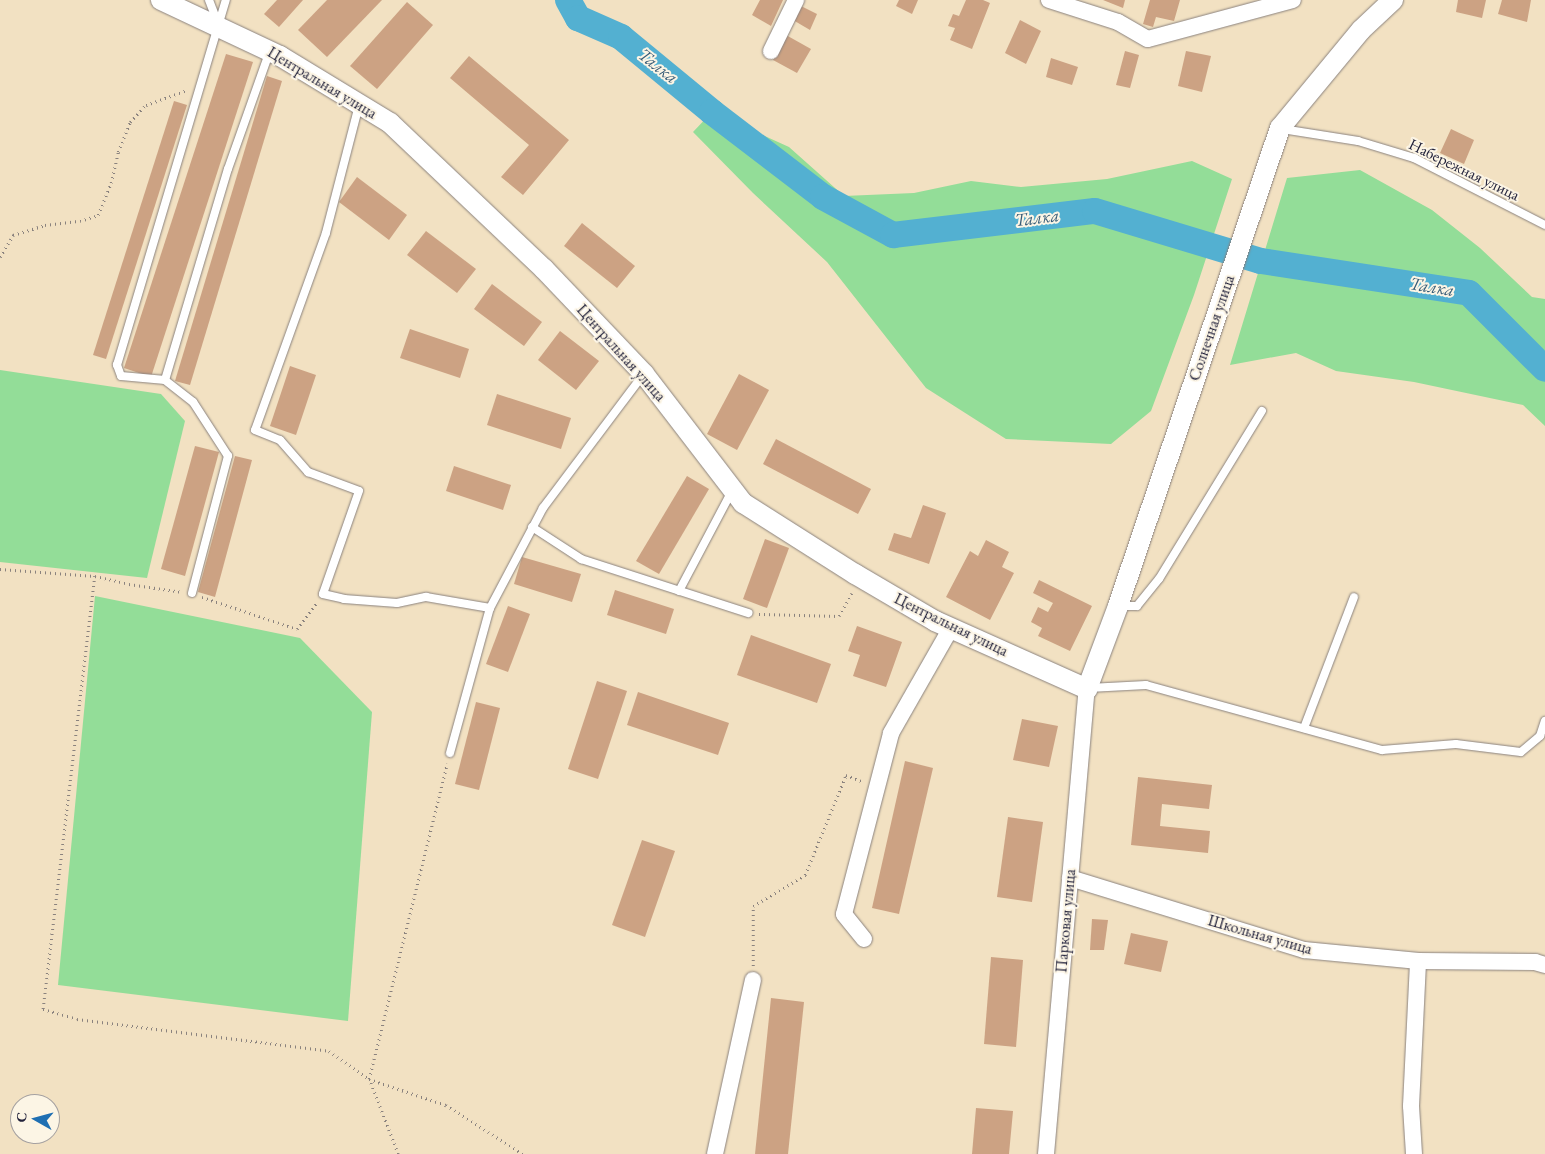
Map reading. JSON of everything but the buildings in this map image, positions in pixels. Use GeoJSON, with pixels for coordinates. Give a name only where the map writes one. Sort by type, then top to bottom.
{"type":"FeatureCollection","features":[{"type":"Feature","properties":{"kind":"street","name":"Центральная улица"},"geometry":{"type":"LineString","coordinates":[[162,0],[270,51],[390,123],[544,269],[644,374],[743,503],[913,609],[951,628],[1087,688]]}},
{"type":"Feature","properties":{"kind":"street"},"geometry":{"type":"LineString","coordinates":[[771,51],[796,0]]}},
{"type":"Feature","properties":{"kind":"street"},"geometry":{"type":"LineString","coordinates":[[1049,0],[1118,22],[1148,39],[1293,0]]}},
{"type":"Feature","properties":{"kind":"street","name":"Солнечная улица"},"geometry":{"type":"LineString","coordinates":[[1087,688],[1118,606],[1280,128],[1361,30],[1393,0]]}},
{"type":"Feature","properties":{"kind":"street"},"geometry":{"type":"LineString","coordinates":[[864,939],[844,914],[891,733],[951,628]]}},
{"type":"Feature","properties":{"kind":"street","name":"Парковая улица"},"geometry":{"type":"LineString","coordinates":[[1046,1154],[1087,688]]}},
{"type":"Feature","properties":{"kind":"street","name":"Школьная улица"},"geometry":{"type":"LineString","coordinates":[[1070,878],[1304,950],[1418,961],[1535,962],[1545,965]]}},
{"type":"Feature","properties":{"kind":"street"},"geometry":{"type":"LineString","coordinates":[[1414,1154],[1411,1106],[1418,961]]}},
{"type":"Feature","properties":{"kind":"street"},"geometry":{"type":"LineString","coordinates":[[715,1154],[753,980]]}},
{"type":"Feature","properties":{"kind":"lane"},"geometry":{"type":"LineString","coordinates":[[209,0],[219,27]]}},
{"type":"Feature","properties":{"kind":"lane"},"geometry":{"type":"LineString","coordinates":[[192,593],[228,456],[193,402],[165,380],[121,376],[117,365],[226,0]]}},
{"type":"Feature","properties":{"kind":"lane"},"geometry":{"type":"LineString","coordinates":[[165,380],[228,169],[270,51]]}},
{"type":"Feature","properties":{"kind":"lane"},"geometry":{"type":"LineString","coordinates":[[359,103],[326,233],[255,430],[280,440],[308,472],[359,491],[323,594],[344,599],[397,603],[426,597],[490,608]]}},
{"type":"Feature","properties":{"kind":"lane","name":"Набережная улица"},"geometry":{"type":"LineString","coordinates":[[1280,128],[1358,141],[1414,158],[1545,225]]}},
{"type":"Feature","properties":{"kind":"lane"},"geometry":{"type":"LineString","coordinates":[[450,752],[490,608],[543,508],[644,374]]}},
{"type":"Feature","properties":{"kind":"lane"},"geometry":{"type":"LineString","coordinates":[[1118,606],[1137,606],[1159,579],[1262,411]]}},
{"type":"Feature","properties":{"kind":"lane"},"geometry":{"type":"LineString","coordinates":[[679,591],[733,491]]}},
{"type":"Feature","properties":{"kind":"lane"},"geometry":{"type":"LineString","coordinates":[[532,527],[582,559],[748,613]]}},
{"type":"Feature","properties":{"kind":"lane"},"geometry":{"type":"LineString","coordinates":[[1304,728],[1354,597]]}},
{"type":"Feature","properties":{"kind":"lane"},"geometry":{"type":"LineString","coordinates":[[1087,688],[1146,685],[1382,750],[1456,744],[1520,752],[1540,736],[1545,721]]}},
{"type":"Feature","properties":{"kind":"path"},"geometry":{"type":"LineString","coordinates":[[0,257],[13,235],[45,225],[80,221],[98,215],[111,183],[118,152],[130,122],[146,105],[202,85]]}},
{"type":"Feature","properties":{"kind":"path"},"geometry":{"type":"LineString","coordinates":[[0,569],[95,576],[129,584],[192,593],[297,629],[323,594]]}},
{"type":"Feature","properties":{"kind":"path"},"geometry":{"type":"LineString","coordinates":[[95,576],[43,1009],[76,1019],[329,1051],[369,1079],[446,1105],[523,1154]]}},
{"type":"Feature","properties":{"kind":"path"},"geometry":{"type":"LineString","coordinates":[[748,613],[839,616],[861,578]]}},
{"type":"Feature","properties":{"kind":"path"},"geometry":{"type":"LineString","coordinates":[[398,1154],[369,1079],[450,752]]}},
{"type":"Feature","properties":{"kind":"path"},"geometry":{"type":"LineString","coordinates":[[753,980],[752,906],[805,874],[846,776],[866,783]]}},
{"type":"Feature","properties":{"kind":"green space"},"geometry":{"type":"Polygon","coordinates":[[[712,112],[789,147],[844,196],[914,193],[971,181],[1021,187],[1107,179],[1192,161],[1232,179],[1194,295],[1151,411],[1111,444],[1006,439],[926,388],[827,262],[753,193],[693,132],[712,112]]]}},
{"type":"Feature","properties":{"kind":"green space"},"geometry":{"type":"Polygon","coordinates":[[[1360,170],[1432,210],[1480,248],[1532,297],[1545,299],[1545,426],[1523,405],[1414,382],[1336,371],[1296,353],[1230,365],[1287,178],[1360,170]]]}},
{"type":"Feature","properties":{"kind":"green space"},"geometry":{"type":"Polygon","coordinates":[[[0,370],[161,394],[185,421],[147,578],[0,562],[0,370]]]}},
{"type":"Feature","properties":{"kind":"green space"},"geometry":{"type":"Polygon","coordinates":[[[95,596],[300,638],[372,712],[348,1021],[58,985],[95,596]]]}},
{"type":"Feature","properties":{"kind":"waterway","name":"Талка"},"geometry":{"type":"LineString","coordinates":[[568,0],[578,18],[621,37],[712,112],[823,197],[893,235],[1095,211],[1261,261],[1469,293],[1545,369]]}}]}
